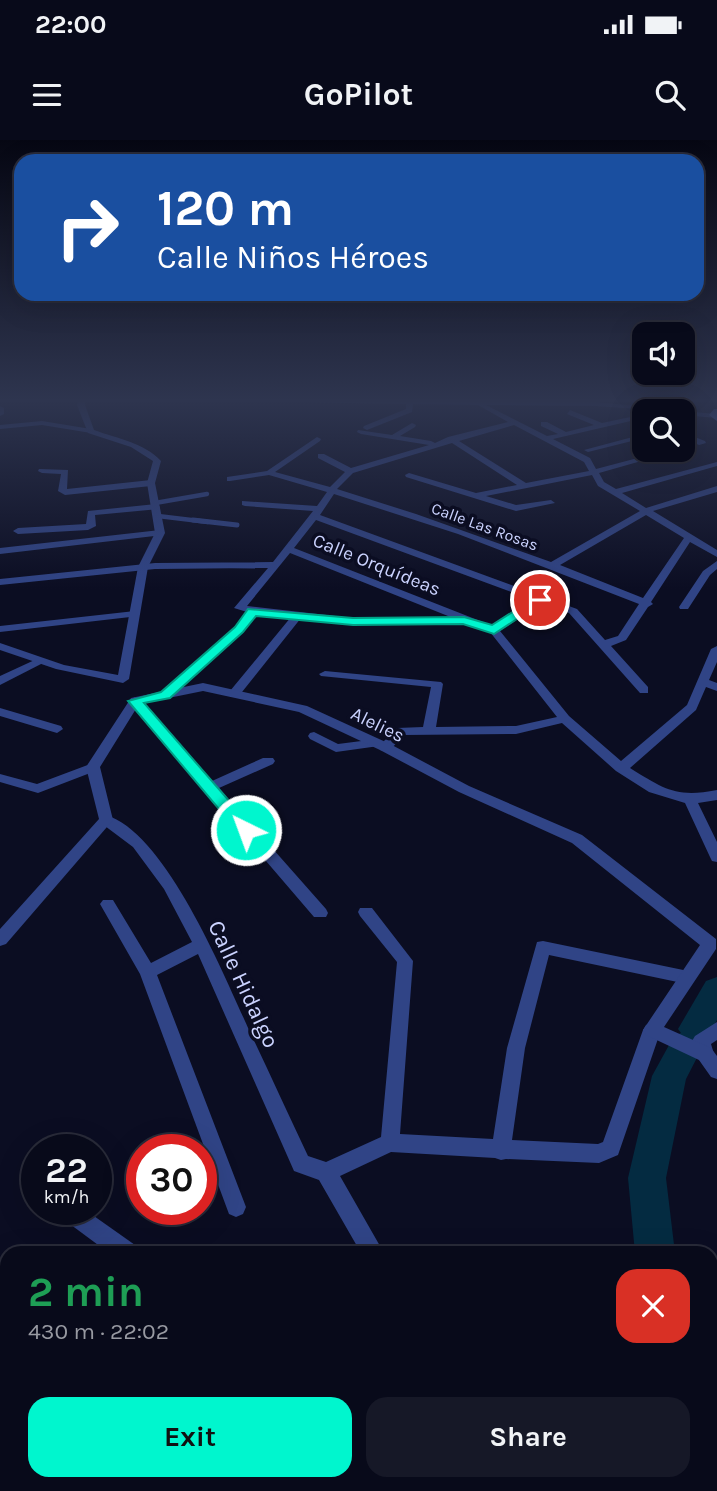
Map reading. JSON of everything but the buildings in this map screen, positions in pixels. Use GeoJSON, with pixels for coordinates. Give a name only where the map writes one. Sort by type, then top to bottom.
{"type":"FeatureCollection","features":[{"type":"Feature","properties":{"kind":"street"},"geometry":{"type":"LineString","coordinates":[[157,462],[151,483],[160,533],[143,566],[123,679],[135,701],[320,914]]}},
{"type":"Feature","properties":{"kind":"street"},"geometry":{"type":"LineString","coordinates":[[230,479],[269,473],[284,462]]}},
{"type":"Feature","properties":{"kind":"street"},"geometry":{"type":"LineString","coordinates":[[333,462],[350,471]]}},
{"type":"Feature","properties":{"kind":"street"},"geometry":{"type":"LineString","coordinates":[[379,462],[350,471],[330,489],[317,512],[287,548],[278,565],[239,608],[253,612],[353,621],[464,621]]}},
{"type":"Feature","properties":{"kind":"street"},"geometry":{"type":"LineString","coordinates":[[487,462],[523,485]]}},
{"type":"Feature","properties":{"kind":"street"},"geometry":{"type":"LineString","coordinates":[[588,462],[601,484],[717,554]]}},
{"type":"Feature","properties":{"kind":"street"},"geometry":{"type":"LineString","coordinates":[[473,496],[631,462]]}},
{"type":"Feature","properties":{"kind":"street"},"geometry":{"type":"LineString","coordinates":[[616,492],[717,464]]}},
{"type":"Feature","properties":{"kind":"street"},"geometry":{"type":"LineString","coordinates":[[42,471],[65,472],[62,491],[65,492],[151,483]]}},
{"type":"Feature","properties":{"kind":"street","name":"Calle Las Rosas"},"geometry":{"type":"LineString","coordinates":[[269,473],[330,489],[501,546],[648,604]]}},
{"type":"Feature","properties":{"kind":"street"},"geometry":{"type":"LineString","coordinates":[[409,475],[516,508],[551,503]]}},
{"type":"Feature","properties":{"kind":"street"},"geometry":{"type":"LineString","coordinates":[[549,567],[648,510],[717,489]]}},
{"type":"Feature","properties":{"kind":"street"},"geometry":{"type":"LineString","coordinates":[[245,503],[317,512],[573,611],[606,644],[644,690]]}},
{"type":"Feature","properties":{"kind":"street"},"geometry":{"type":"LineString","coordinates":[[18,531],[88,527],[91,526],[91,513],[157,509]]}},
{"type":"Feature","properties":{"kind":"street"},"geometry":{"type":"LineString","coordinates":[[0,551],[160,533]]}},
{"type":"Feature","properties":{"kind":"street"},"geometry":{"type":"LineString","coordinates":[[606,644],[622,638],[648,604],[690,537]]}},
{"type":"Feature","properties":{"kind":"street","name":"Calle Orquídeas"},"geometry":{"type":"LineString","coordinates":[[287,548],[464,621],[494,630]]}},
{"type":"Feature","properties":{"kind":"street"},"geometry":{"type":"LineString","coordinates":[[684,607],[706,573],[717,564]]}},
{"type":"Feature","properties":{"kind":"street"},"geometry":{"type":"LineString","coordinates":[[0,582],[143,566],[278,565]]}},
{"type":"Feature","properties":{"kind":"street"},"geometry":{"type":"LineString","coordinates":[[540,600],[494,630],[565,719],[621,768],[654,789],[690,800],[717,795]]}},
{"type":"Feature","properties":{"kind":"street"},"geometry":{"type":"LineString","coordinates":[[165,695],[239,630],[253,612]]}},
{"type":"Feature","properties":{"kind":"street"},"geometry":{"type":"LineString","coordinates":[[0,629],[135,614]]}},
{"type":"Feature","properties":{"kind":"street"},"geometry":{"type":"LineString","coordinates":[[234,694],[298,615]]}},
{"type":"Feature","properties":{"kind":"street"},"geometry":{"type":"LineString","coordinates":[[0,646],[39,661],[93,676],[123,679]]}},
{"type":"Feature","properties":{"kind":"street"},"geometry":{"type":"LineString","coordinates":[[621,768],[692,707],[717,649]]}},
{"type":"Feature","properties":{"kind":"street"},"geometry":{"type":"LineString","coordinates":[[0,681],[39,661]]}},
{"type":"Feature","properties":{"kind":"street"},"geometry":{"type":"LineString","coordinates":[[325,674],[437,684],[429,729]]}},
{"type":"Feature","properties":{"kind":"street"},"geometry":{"type":"LineString","coordinates":[[703,682],[717,687]]}},
{"type":"Feature","properties":{"kind":"street","name":"Alelies"},"geometry":{"type":"LineString","coordinates":[[135,701],[203,687],[303,709],[381,745],[464,789],[577,839],[714,941]]}},
{"type":"Feature","properties":{"kind":"street"},"geometry":{"type":"LineString","coordinates":[[0,778],[38,789],[93,766],[135,701]]}},
{"type":"Feature","properties":{"kind":"street"},"geometry":{"type":"LineString","coordinates":[[0,712],[57,729]]}},
{"type":"Feature","properties":{"kind":"street"},"geometry":{"type":"LineString","coordinates":[[314,736],[336,748],[381,745],[401,731],[516,730],[565,719]]}},
{"type":"Feature","properties":{"kind":"street"},"geometry":{"type":"LineString","coordinates":[[208,788],[268,761]]}},
{"type":"Feature","properties":{"kind":"street"},"geometry":{"type":"LineString","coordinates":[[0,940],[106,820],[93,766]]}},
{"type":"Feature","properties":{"kind":"street"},"geometry":{"type":"LineString","coordinates":[[690,800],[717,857]]}},
{"type":"Feature","properties":{"kind":"street","name":"Calle Hidalgo"},"geometry":{"type":"LineString","coordinates":[[106,820],[138,843],[170,886],[202,945],[301,1164],[326,1172]]}},
{"type":"Feature","properties":{"kind":"street"},"geometry":{"type":"LineString","coordinates":[[108,904],[148,972],[236,1207]]}},
{"type":"Feature","properties":{"kind":"street"},"geometry":{"type":"LineString","coordinates":[[366,912],[405,961],[390,1143]]}},
{"type":"Feature","properties":{"kind":"street"},"geometry":{"type":"LineString","coordinates":[[366,1246],[326,1172],[390,1143],[501,1151],[599,1154],[611,1149],[652,1030],[714,941]]}},
{"type":"Feature","properties":{"kind":"street"},"geometry":{"type":"LineString","coordinates":[[148,972],[202,945]]}},
{"type":"Feature","properties":{"kind":"street"},"geometry":{"type":"LineString","coordinates":[[501,1151],[516,1048],[543,947],[687,977]]}},
{"type":"Feature","properties":{"kind":"street"},"geometry":{"type":"LineString","coordinates":[[652,1030],[705,1054]]}},
{"type":"Feature","properties":{"kind":"street"},"geometry":{"type":"LineString","coordinates":[[717,1030],[701,1041],[705,1054],[717,1071]]}},
{"type":"Feature","properties":{"kind":"street"},"geometry":{"type":"LineString","coordinates":[[88,1225],[117,1246]]}},
{"type":"Feature","properties":{"kind":"lane"},"geometry":{"type":"LineString","coordinates":[[157,509],[208,494]]}},
{"type":"Feature","properties":{"kind":"lane"},"geometry":{"type":"LineString","coordinates":[[157,509],[237,525]]}},
{"type":"Feature","properties":{"kind":"waterway"},"geometry":{"type":"LineString","coordinates":[[695,1029],[717,990]]}},
{"type":"Feature","properties":{"kind":"waterway"},"geometry":{"type":"LineString","coordinates":[[654,1246],[647,1178],[669,1076],[686,1046]]}},
{"type":"Feature","properties":{"kind":"route"},"geometry":{"type":"LineString","coordinates":[[246,830],[135,701],[165,695],[239,630],[253,612],[353,621],[464,621],[494,630],[540,600]]}}]}
